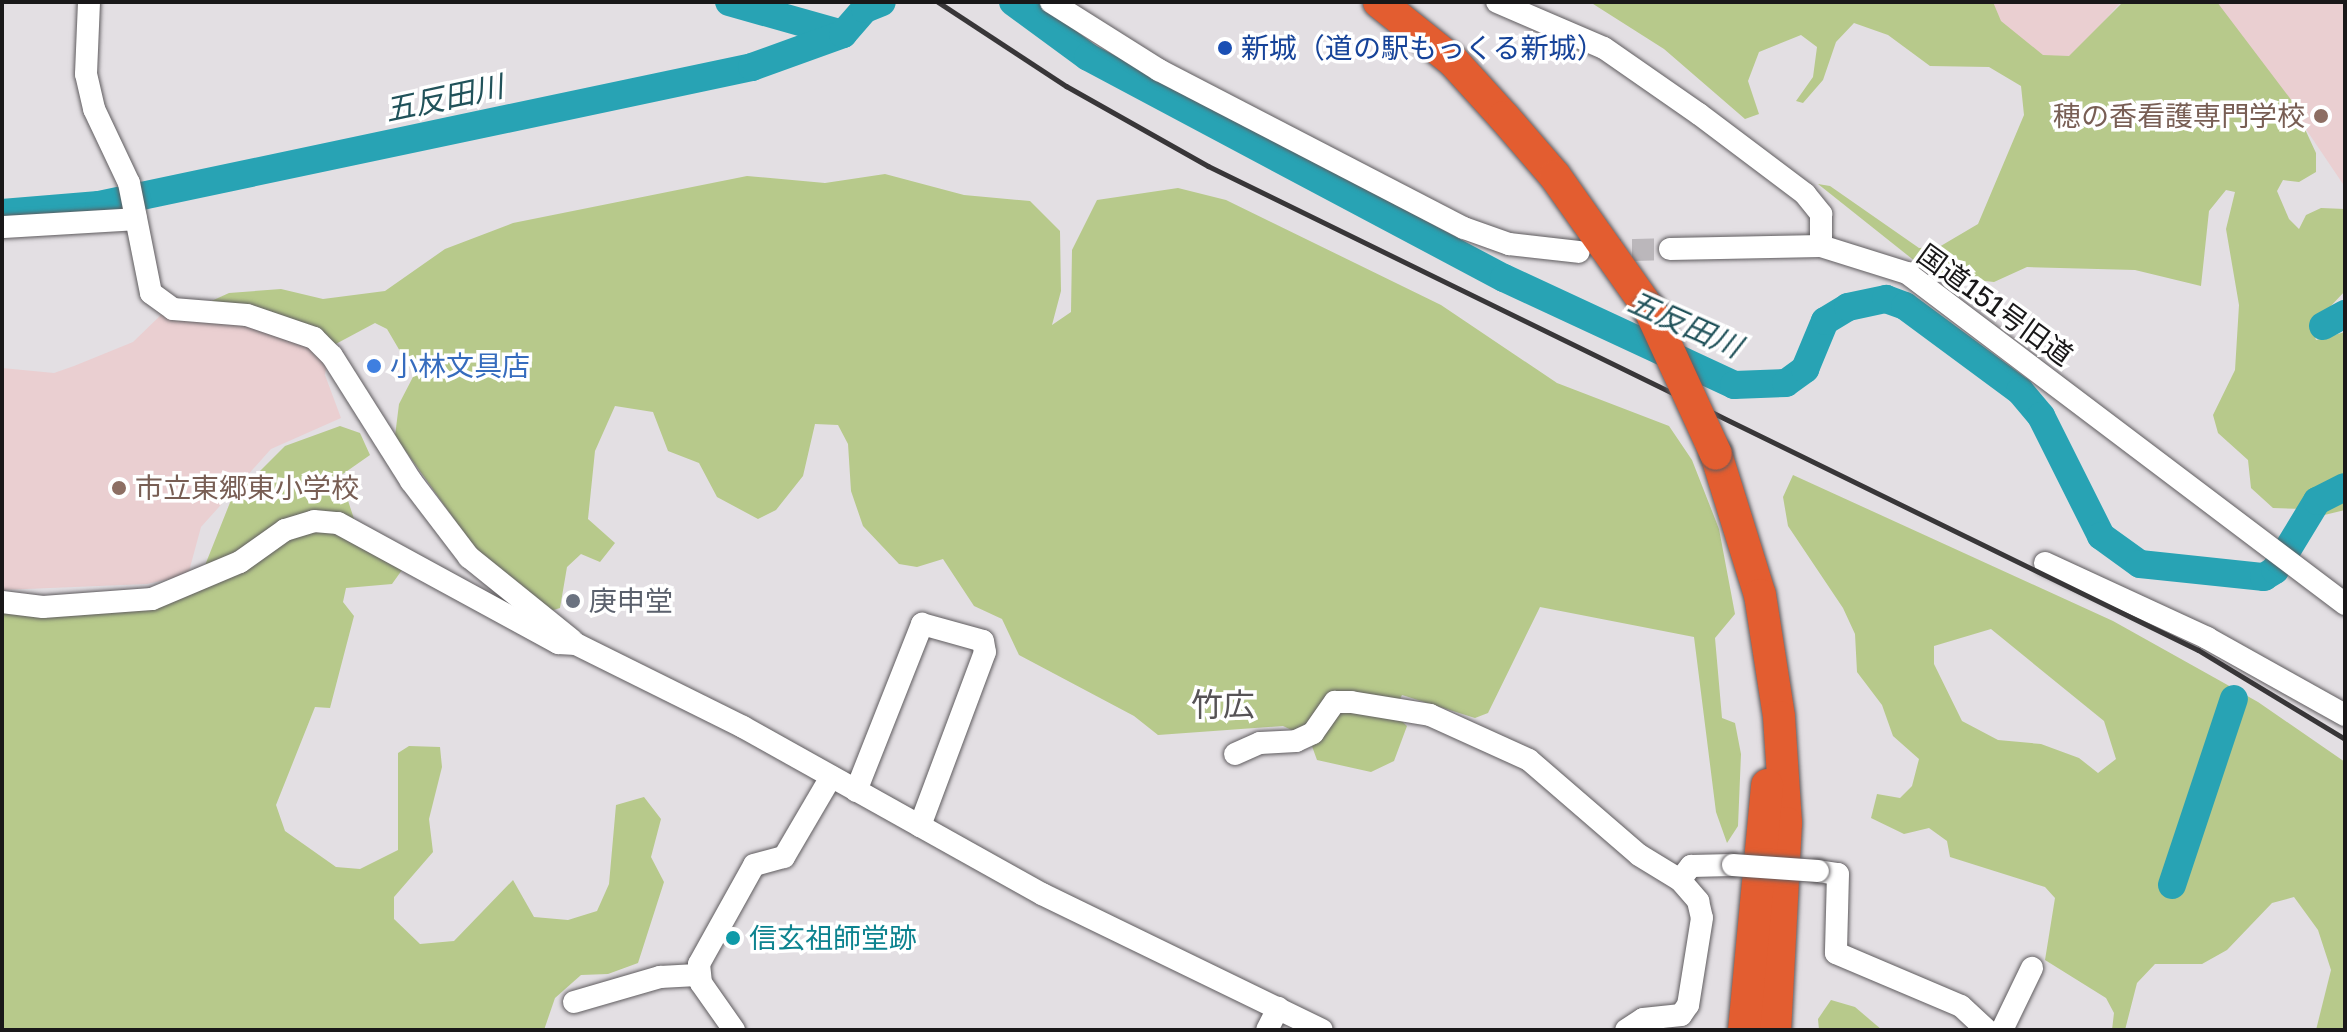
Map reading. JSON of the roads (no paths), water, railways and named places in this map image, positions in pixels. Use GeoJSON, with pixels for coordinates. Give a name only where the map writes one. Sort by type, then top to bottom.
{"type":"FeatureCollection","features":[{"type":"Feature","properties":{"kind":"highway"},"geometry":{"type":"LineString","coordinates":[[1379,2],[1453,61],[1514,129],[1650,310]]}},
{"type":"Feature","properties":{"kind":"highway"},"geometry":{"type":"LineString","coordinates":[[1403,2],[1519,102],[1572,173],[1650,310],[1716,454],[1760,595],[1779,717],[1786,838],[1775,1030]]}},
{"type":"Feature","properties":{"kind":"highway"},"geometry":{"type":"LineString","coordinates":[[1734,512],[1752,600],[1768,765],[1744,1030]]}},
{"type":"Feature","properties":{"kind":"street"},"geometry":{"type":"LineString","coordinates":[[89,2],[86,74],[94,109],[129,183],[143,267],[157,301],[173,309],[247,315],[314,338],[469,557],[576,644],[831,777],[1042,894],[1322,1030]]}},
{"type":"Feature","properties":{"kind":"street"},"geometry":{"type":"LineString","coordinates":[[1051,2],[1116,43],[1464,228],[1509,244],[1579,252]]}},
{"type":"Feature","properties":{"kind":"street"},"geometry":{"type":"LineString","coordinates":[[1065,2],[1116,43]]}},
{"type":"Feature","properties":{"kind":"street"},"geometry":{"type":"LineString","coordinates":[[1497,2],[1604,48],[1723,132],[1805,194],[1821,214],[1821,246]]}},
{"type":"Feature","properties":{"kind":"street"},"geometry":{"type":"LineString","coordinates":[[2,227],[135,215]]}},
{"type":"Feature","properties":{"kind":"street","name":"国道151号旧道"},"geometry":{"type":"LineString","coordinates":[[1670,249],[1821,246],[1907,273],[2345,604]]}},
{"type":"Feature","properties":{"kind":"street"},"geometry":{"type":"LineString","coordinates":[[2,602],[43,607],[152,599],[187,589],[285,530],[314,521],[338,523],[558,643],[576,644]]}},
{"type":"Feature","properties":{"kind":"street"},"geometry":{"type":"LineString","coordinates":[[2045,563],[2207,638],[2345,715]]}},
{"type":"Feature","properties":{"kind":"street"},"geometry":{"type":"LineString","coordinates":[[856,791],[922,624],[983,641],[985,652],[920,826]]}},
{"type":"Feature","properties":{"kind":"street"},"geometry":{"type":"LineString","coordinates":[[1235,754],[1313,733],[1335,702],[1430,715],[1529,760],[1639,855],[1680,880],[1698,901],[1702,918],[1695,990],[1681,1015],[1643,1019],[1626,1030]]}},
{"type":"Feature","properties":{"kind":"street"},"geometry":{"type":"LineString","coordinates":[[697,975],[754,865],[784,857],[831,777]]}},
{"type":"Feature","properties":{"kind":"street"},"geometry":{"type":"LineString","coordinates":[[1680,880],[1691,866],[1733,865],[1838,874],[1836,953],[1961,1006],[1987,1030]]}},
{"type":"Feature","properties":{"kind":"street"},"geometry":{"type":"LineString","coordinates":[[2002,1030],[2032,968]]}},
{"type":"Feature","properties":{"kind":"street"},"geometry":{"type":"LineString","coordinates":[[574,1002],[660,977],[697,975]]}},
{"type":"Feature","properties":{"kind":"street"},"geometry":{"type":"LineString","coordinates":[[697,975],[734,1030]]}},
{"type":"Feature","properties":{"kind":"street"},"geometry":{"type":"LineString","coordinates":[[1267,1030],[1278,1008]]}},
{"type":"Feature","properties":{"kind":"waterway"},"geometry":{"type":"LineString","coordinates":[[729,2],[843,34]]}},
{"type":"Feature","properties":{"kind":"waterway","name":"五反田川"},"geometry":{"type":"LineString","coordinates":[[2,213],[99,205],[752,67],[843,34],[865,9],[882,2]]}},
{"type":"Feature","properties":{"kind":"waterway","name":"五反田川"},"geometry":{"type":"LineString","coordinates":[[1013,2],[1088,57],[1504,278],[1734,385],[1786,383],[1805,369],[1825,321],[1848,307],[1886,299],[1905,306],[2020,391],[2041,416],[2101,536],[2140,564],[2264,577],[2275,570],[2317,501],[2345,487]]}},
{"type":"Feature","properties":{"kind":"waterway"},"geometry":{"type":"LineString","coordinates":[[2323,326],[2345,314]]}},
{"type":"Feature","properties":{"kind":"waterway"},"geometry":{"type":"LineString","coordinates":[[2172,885],[2234,699]]}},
{"type":"Feature","properties":{"kind":"tunnel"},"geometry":{"type":"LineString","coordinates":[[1599,251],[1670,249]]}},
{"type":"Feature","properties":{"kind":"railway"},"geometry":{"type":"LineString","coordinates":[[938,2],[1066,86],[1208,166],[2198,650],[2345,739]]}},
{"type":"Feature","properties":{"kind":"place","name":"新城（道の駅もっくる新城）"},"geometry":{"type":"Point","coordinates":[1225,48]}},
{"type":"Feature","properties":{"kind":"place","name":"穂の香看護専門学校"},"geometry":{"type":"Point","coordinates":[2321,116]}},
{"type":"Feature","properties":{"kind":"place","name":"小林文具店"},"geometry":{"type":"Point","coordinates":[374,366]}},
{"type":"Feature","properties":{"kind":"place","name":"市立東郷東小学校"},"geometry":{"type":"Point","coordinates":[119,488]}},
{"type":"Feature","properties":{"kind":"place","name":"庚申堂"},"geometry":{"type":"Point","coordinates":[573,601]}},
{"type":"Feature","properties":{"kind":"place","name":"信玄祖師堂跡"},"geometry":{"type":"Point","coordinates":[733,938]}},
{"type":"Feature","properties":{"kind":"district","name":"竹広"},"geometry":{"type":"Point","coordinates":[1223,704]}}]}
